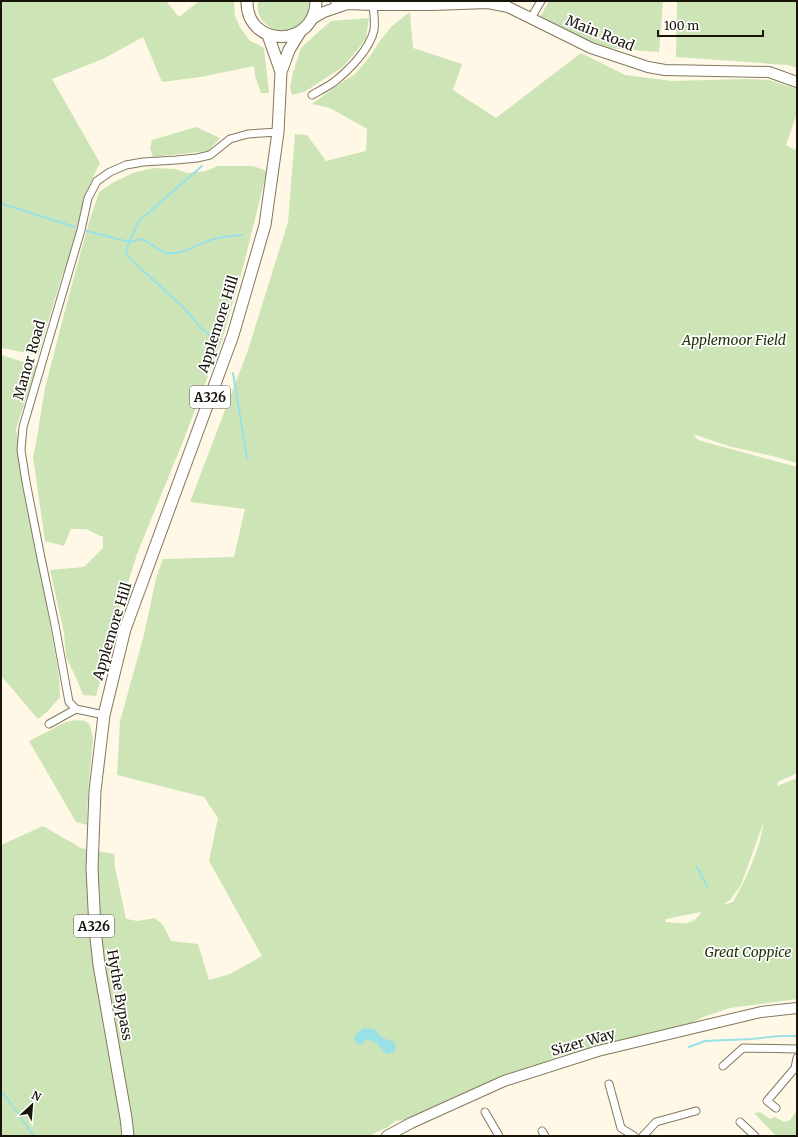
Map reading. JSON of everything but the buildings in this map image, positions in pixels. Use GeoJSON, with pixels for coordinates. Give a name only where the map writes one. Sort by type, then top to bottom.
{"type":"FeatureCollection","features":[{"type":"Feature","properties":{"kind":"main road"},"geometry":{"type":"LineString","coordinates":[[247,1],[247,8],[251,19],[258,28],[268,35],[284,37],[300,32]]}},
{"type":"Feature","properties":{"kind":"main road"},"geometry":{"type":"LineString","coordinates":[[312,19],[316,1]]}},
{"type":"Feature","properties":{"kind":"main road","name":"Applemore Hill"},"geometry":{"type":"LineString","coordinates":[[104,715],[125,629],[233,335],[264,225],[278,132],[281,72],[289,50],[300,32],[312,19]]}},
{"type":"Feature","properties":{"kind":"main road","name":"Applemore Hill"},"geometry":{"type":"LineString","coordinates":[[268,35],[281,72]]}},
{"type":"Feature","properties":{"kind":"main road","name":"Hythe Bypass"},"geometry":{"type":"LineString","coordinates":[[104,715],[95,791],[92,868],[95,929],[99,965],[128,1136]]}},
{"type":"Feature","properties":{"kind":"street","name":"Main Road"},"geometry":{"type":"LineString","coordinates":[[336,1],[347,4],[373,5],[395,3],[488,3],[508,7],[591,48],[648,67],[665,70],[769,72],[797,82]]}},
{"type":"Feature","properties":{"kind":"street"},"geometry":{"type":"LineString","coordinates":[[531,18],[541,1]]}},
{"type":"Feature","properties":{"kind":"street","name":"Main Road"},"geometry":{"type":"LineString","coordinates":[[312,19],[324,12],[347,4]]}},
{"type":"Feature","properties":{"kind":"street"},"geometry":{"type":"LineString","coordinates":[[312,95],[334,82],[342,75],[360,56],[370,42],[374,31],[375,22],[373,5]]}},
{"type":"Feature","properties":{"kind":"street","name":"Manor Road"},"geometry":{"type":"LineString","coordinates":[[76,709],[69,702],[21,450],[23,427],[88,198],[96,181],[110,172],[126,165],[143,162],[197,158],[210,155],[230,139],[248,134],[278,132]]}},
{"type":"Feature","properties":{"kind":"street"},"geometry":{"type":"LineString","coordinates":[[50,724],[76,709],[104,715]]}},
{"type":"Feature","properties":{"kind":"street","name":"Sizer Way"},"geometry":{"type":"LineString","coordinates":[[387,1136],[411,1123],[504,1081],[598,1051],[761,1012],[797,1008]]}},
{"type":"Feature","properties":{"kind":"street"},"geometry":{"type":"LineString","coordinates":[[723,1066],[743,1048],[797,1049]]}},
{"type":"Feature","properties":{"kind":"street"},"geometry":{"type":"LineString","coordinates":[[776,1108],[767,1101],[795,1068],[797,1058]]}},
{"type":"Feature","properties":{"kind":"street"},"geometry":{"type":"LineString","coordinates":[[609,1084],[621,1128],[634,1136]]}},
{"type":"Feature","properties":{"kind":"street"},"geometry":{"type":"LineString","coordinates":[[643,1136],[656,1122],[696,1110]]}},
{"type":"Feature","properties":{"kind":"street"},"geometry":{"type":"LineString","coordinates":[[485,1112],[499,1136]]}},
{"type":"Feature","properties":{"kind":"street"},"geometry":{"type":"LineString","coordinates":[[740,1122],[755,1136]]}},
{"type":"Feature","properties":{"kind":"green space"},"geometry":{"type":"Polygon","coordinates":[[[1,1],[166,1],[179,17],[199,1],[234,1],[235,16],[240,27],[250,41],[264,48],[269,93],[261,93],[255,76],[254,66],[201,77],[162,82],[143,37],[103,59],[52,79],[100,163],[94,175],[81,214],[38,355],[1,348],[1,1]]]}},
{"type":"Feature","properties":{"kind":"green space"},"geometry":{"type":"Polygon","coordinates":[[[258,1],[309,1],[306,15],[300,24],[291,29],[281,30],[271,28],[263,22],[258,13],[258,1]]]}},
{"type":"Feature","properties":{"kind":"green space"},"geometry":{"type":"Polygon","coordinates":[[[549,1],[663,1],[659,52],[607,48],[593,43],[540,17],[549,1]]]}},
{"type":"Feature","properties":{"kind":"green space"},"geometry":{"type":"Polygon","coordinates":[[[677,1],[797,1],[797,68],[788,65],[676,57],[677,1]]]}},
{"type":"Feature","properties":{"kind":"green space"},"geometry":{"type":"Polygon","coordinates":[[[410,12],[413,48],[462,64],[453,90],[496,118],[581,53],[625,75],[672,81],[746,79],[769,80],[797,89],[797,113],[786,145],[796,150],[797,149],[797,463],[728,446],[693,434],[698,440],[797,467],[797,773],[778,782],[777,786],[797,778],[797,999],[730,1008],[703,1017],[678,1029],[560,1056],[519,1072],[414,1119],[395,1121],[388,1127],[369,1136],[1,1136],[1,845],[43,826],[81,848],[114,854],[115,867],[126,919],[138,921],[155,918],[163,925],[171,941],[198,944],[209,980],[230,974],[262,956],[209,861],[218,818],[204,797],[117,775],[120,721],[144,635],[156,578],[163,559],[234,557],[245,509],[190,502],[248,350],[288,222],[295,134],[307,135],[326,161],[366,151],[367,129],[330,108],[312,104],[355,74],[392,26],[410,12]],[[764,821],[741,885],[730,900],[722,905],[733,902],[743,883],[756,852],[764,821]],[[701,912],[666,919],[665,922],[690,922],[695,920],[701,912]]]}},
{"type":"Feature","properties":{"kind":"green space"},"geometry":{"type":"Polygon","coordinates":[[[369,18],[366,39],[343,67],[304,92],[292,95],[290,87],[301,48],[331,21],[369,18]]]}},
{"type":"Feature","properties":{"kind":"green space"},"geometry":{"type":"Polygon","coordinates":[[[196,127],[220,138],[208,151],[153,157],[150,148],[152,140],[196,127]]]}},
{"type":"Feature","properties":{"kind":"green space"},"geometry":{"type":"Polygon","coordinates":[[[218,166],[253,166],[267,171],[241,275],[222,340],[182,444],[137,554],[119,612],[96,696],[83,695],[66,657],[64,633],[50,570],[84,567],[103,548],[103,537],[86,529],[71,529],[64,546],[45,541],[33,457],[45,388],[89,222],[99,192],[114,182],[133,173],[154,168],[175,169],[188,173],[206,171],[218,166]]]}},
{"type":"Feature","properties":{"kind":"green space"},"geometry":{"type":"Polygon","coordinates":[[[1,355],[37,366],[16,429],[59,676],[60,697],[47,712],[38,719],[1,677],[1,355]]]}},
{"type":"Feature","properties":{"kind":"green space"},"geometry":{"type":"Polygon","coordinates":[[[76,720],[85,721],[90,725],[93,738],[88,793],[87,825],[76,822],[29,741],[66,722],[76,720]]]}},
{"type":"Feature","properties":{"kind":"green space"},"geometry":{"type":"Polygon","coordinates":[[[797,1110],[797,1131],[795,1136],[776,1136],[754,1113],[760,1112],[770,1119],[775,1117],[784,1122],[790,1120],[797,1110]]]}},
{"type":"Feature","properties":{"kind":"water"},"geometry":{"type":"Polygon","coordinates":[[[364,1028],[374,1029],[383,1038],[394,1042],[396,1048],[394,1051],[387,1054],[376,1043],[366,1040],[359,1045],[355,1040],[355,1035],[364,1028]]]}},
{"type":"Feature","properties":{"kind":"waterway"},"geometry":{"type":"LineString","coordinates":[[129,242],[139,221],[202,166]]}},
{"type":"Feature","properties":{"kind":"waterway"},"geometry":{"type":"LineString","coordinates":[[1,203],[75,227]]}},
{"type":"Feature","properties":{"kind":"waterway"},"geometry":{"type":"LineString","coordinates":[[87,231],[129,242],[126,255],[182,306],[210,336]]}},
{"type":"Feature","properties":{"kind":"waterway"},"geometry":{"type":"LineString","coordinates":[[129,242],[143,239],[164,252],[176,253],[217,238],[242,235]]}},
{"type":"Feature","properties":{"kind":"waterway"},"geometry":{"type":"LineString","coordinates":[[233,373],[247,458]]}},
{"type":"Feature","properties":{"kind":"waterway"},"geometry":{"type":"LineString","coordinates":[[697,867],[707,886]]}},
{"type":"Feature","properties":{"kind":"waterway"},"geometry":{"type":"LineString","coordinates":[[689,1047],[705,1041],[797,1036]]}},
{"type":"Feature","properties":{"kind":"waterway"},"geometry":{"type":"LineString","coordinates":[[1,1090],[34,1136]]}},
{"type":"Feature","properties":{"kind":"park label","name":"Applemoor Field"},"geometry":{"type":"Point","coordinates":[734,340]}},
{"type":"Feature","properties":{"kind":"park label","name":"Great Coppice"},"geometry":{"type":"Point","coordinates":[748,952]}}]}
